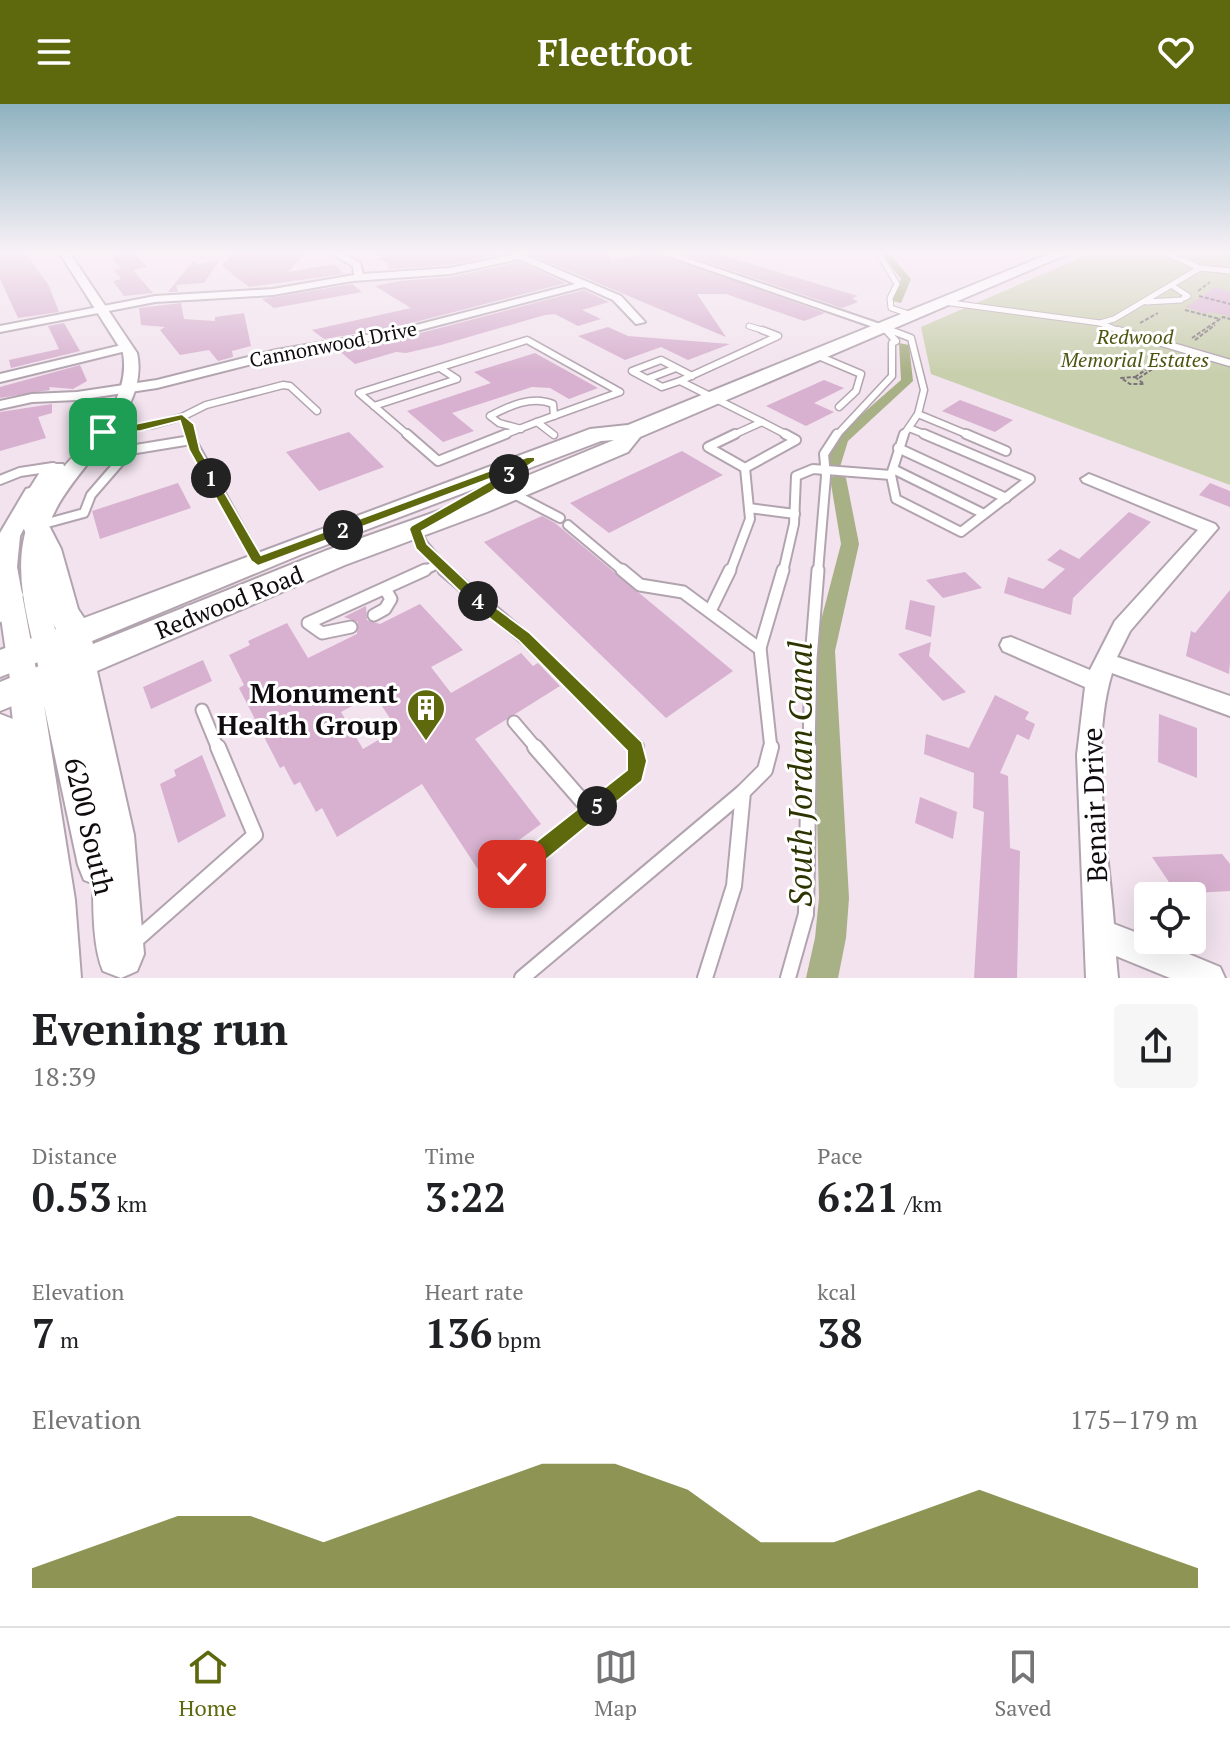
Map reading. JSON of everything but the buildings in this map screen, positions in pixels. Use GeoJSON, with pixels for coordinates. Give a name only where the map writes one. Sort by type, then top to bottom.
{"type":"FeatureCollection","features":[{"type":"Feature","properties":{"kind":"main road","name":"Redwood Road"},"geometry":{"type":"LineString","coordinates":[[39,678],[258,561],[598,434],[632,432],[966,293]]}},
{"type":"Feature","properties":{"kind":"main road","name":"Redwood Road"},"geometry":{"type":"LineString","coordinates":[[39,678],[335,558],[512,493],[620,447],[632,432]]}},
{"type":"Feature","properties":{"kind":"main road"},"geometry":{"type":"LineString","coordinates":[[415,529],[487,490],[531,459]]}},
{"type":"Feature","properties":{"kind":"main road"},"geometry":{"type":"LineString","coordinates":[[16,978],[12,831],[39,678],[68,616],[63,612],[47,549],[31,511],[55,468]]}},
{"type":"Feature","properties":{"kind":"main road"},"geometry":{"type":"LineString","coordinates":[[39,678],[107,797],[115,848],[122,966]]}},
{"type":"Feature","properties":{"kind":"main road","name":"6200 South"},"geometry":{"type":"LineString","coordinates":[[39,678],[58,978]]}},
{"type":"Feature","properties":{"kind":"main road"},"geometry":{"type":"LineString","coordinates":[[54,900],[72,978]]}},
{"type":"Feature","properties":{"kind":"street"},"geometry":{"type":"LineString","coordinates":[[37,528],[56,488],[125,403],[134,365],[90,293]]}},
{"type":"Feature","properties":{"kind":"street"},"geometry":{"type":"LineString","coordinates":[[0,329],[166,297],[259,293]]}},
{"type":"Feature","properties":{"kind":"street","name":"Cannonwood Drive"},"geometry":{"type":"LineString","coordinates":[[0,405],[32,398],[128,389],[276,354],[397,333],[551,293]]}},
{"type":"Feature","properties":{"kind":"street"},"geometry":{"type":"LineString","coordinates":[[604,293],[622,301],[640,322]]}},
{"type":"Feature","properties":{"kind":"street"},"geometry":{"type":"LineString","coordinates":[[782,293],[883,327]]}},
{"type":"Feature","properties":{"kind":"street"},"geometry":{"type":"LineString","coordinates":[[221,304],[231,295]]}},
{"type":"Feature","properties":{"kind":"street"},"geometry":{"type":"LineString","coordinates":[[0,378],[126,348]]}},
{"type":"Feature","properties":{"kind":"street"},"geometry":{"type":"LineString","coordinates":[[39,678],[4,593],[5,552],[16,520],[36,488],[128,389]]}},
{"type":"Feature","properties":{"kind":"street","name":"Benair Drive"},"geometry":{"type":"LineString","coordinates":[[1089,479],[1209,528],[1122,626],[1100,671],[1088,743],[1102,978]]}},
{"type":"Feature","properties":{"kind":"street"},"geometry":{"type":"LineString","coordinates":[[1011,645],[1230,706]]}},
{"type":"Feature","properties":{"kind":"street"},"geometry":{"type":"LineString","coordinates":[[1099,933],[1209,978]]}},
{"type":"Feature","properties":{"kind":"lane"},"geometry":{"type":"LineString","coordinates":[[893,293],[891,308],[912,315]]}},
{"type":"Feature","properties":{"kind":"lane"},"geometry":{"type":"LineString","coordinates":[[1100,323],[1114,319],[1158,293]]}},
{"type":"Feature","properties":{"kind":"lane"},"geometry":{"type":"LineString","coordinates":[[1143,302],[1186,300],[1188,296],[1183,293]]}},
{"type":"Feature","properties":{"kind":"lane"},"geometry":{"type":"LineString","coordinates":[[944,302],[1100,323],[1230,363]]}},
{"type":"Feature","properties":{"kind":"lane"},"geometry":{"type":"LineString","coordinates":[[692,376],[661,360],[632,371],[662,387],[692,376],[778,336],[749,326]]}},
{"type":"Feature","properties":{"kind":"lane"},"geometry":{"type":"LineString","coordinates":[[883,327],[911,338],[924,390],[918,414],[909,428],[898,448],[892,472],[896,499],[961,532],[1030,479],[909,428]]}},
{"type":"Feature","properties":{"kind":"lane"},"geometry":{"type":"LineString","coordinates":[[788,978],[806,914],[811,659],[824,454],[834,438],[892,376],[892,343],[896,341],[883,327]]}},
{"type":"Feature","properties":{"kind":"lane"},"geometry":{"type":"LineString","coordinates":[[527,340],[620,392],[438,461],[359,393],[440,368],[527,340]]}},
{"type":"Feature","properties":{"kind":"lane"},"geometry":{"type":"LineString","coordinates":[[816,355],[861,374],[856,391],[839,407]]}},
{"type":"Feature","properties":{"kind":"lane"},"geometry":{"type":"LineString","coordinates":[[374,406],[457,379],[440,368]]}},
{"type":"Feature","properties":{"kind":"lane"},"geometry":{"type":"LineString","coordinates":[[647,379],[676,368]]}},
{"type":"Feature","properties":{"kind":"lane"},"geometry":{"type":"LineString","coordinates":[[680,381],[796,440],[745,468]]}},
{"type":"Feature","properties":{"kind":"lane"},"geometry":{"type":"LineString","coordinates":[[103,432],[141,428],[182,417],[206,405],[283,385],[290,386],[317,411]]}},
{"type":"Feature","properties":{"kind":"lane"},"geometry":{"type":"LineString","coordinates":[[521,429],[499,423],[490,416],[532,400],[544,399],[553,404],[554,416]]}},
{"type":"Feature","properties":{"kind":"lane"},"geometry":{"type":"LineString","coordinates":[[918,414],[1006,451],[985,460]]}},
{"type":"Feature","properties":{"kind":"lane"},"geometry":{"type":"LineString","coordinates":[[182,417],[188,424],[191,440],[258,561]]}},
{"type":"Feature","properties":{"kind":"lane"},"geometry":{"type":"LineString","coordinates":[[537,422],[554,435]]}},
{"type":"Feature","properties":{"kind":"lane"},"geometry":{"type":"LineString","coordinates":[[745,468],[708,447],[762,422]]}},
{"type":"Feature","properties":{"kind":"lane"},"geometry":{"type":"LineString","coordinates":[[85,452],[130,450],[191,440]]}},
{"type":"Feature","properties":{"kind":"lane"},"geometry":{"type":"LineString","coordinates":[[898,448],[1006,498]]}},
{"type":"Feature","properties":{"kind":"lane"},"geometry":{"type":"LineString","coordinates":[[37,528],[84,513],[91,495],[130,450]]}},
{"type":"Feature","properties":{"kind":"lane"},"geometry":{"type":"LineString","coordinates":[[0,480],[20,472],[55,468]]}},
{"type":"Feature","properties":{"kind":"lane"},"geometry":{"type":"LineString","coordinates":[[710,611],[721,594],[750,519],[745,468]]}},
{"type":"Feature","properties":{"kind":"lane"},"geometry":{"type":"LineString","coordinates":[[522,978],[764,772],[768,764],[770,739],[760,649],[795,514],[793,483],[796,476],[813,469],[892,472],[984,514]]}},
{"type":"Feature","properties":{"kind":"lane"},"geometry":{"type":"LineString","coordinates":[[512,493],[564,522],[640,585],[683,592],[760,649]]}},
{"type":"Feature","properties":{"kind":"lane"},"geometry":{"type":"LineString","coordinates":[[749,508],[795,514]]}},
{"type":"Feature","properties":{"kind":"lane"},"geometry":{"type":"LineString","coordinates":[[415,529],[421,546],[486,608],[524,637],[636,747],[635,775],[512,874]]}},
{"type":"Feature","properties":{"kind":"lane"},"geometry":{"type":"LineString","coordinates":[[351,627],[322,635],[313,631],[308,623],[440,563]]}},
{"type":"Feature","properties":{"kind":"lane"},"geometry":{"type":"LineString","coordinates":[[374,615],[389,604],[391,599],[385,589]]}},
{"type":"Feature","properties":{"kind":"lane"},"geometry":{"type":"LineString","coordinates":[[122,966],[255,835],[202,710]]}},
{"type":"Feature","properties":{"kind":"lane"},"geometry":{"type":"LineString","coordinates":[[514,722],[591,811]]}},
{"type":"Feature","properties":{"kind":"lane"},"geometry":{"type":"LineString","coordinates":[[705,978],[734,886],[743,792]]}},
{"type":"Feature","properties":{"kind":"path"},"geometry":{"type":"LineString","coordinates":[[1220,319],[1179,307],[1186,300],[1199,296],[1230,304]]}},
{"type":"Feature","properties":{"kind":"path"},"geometry":{"type":"LineString","coordinates":[[1125,333],[1162,310]]}},
{"type":"Feature","properties":{"kind":"path"},"geometry":{"type":"LineString","coordinates":[[1126,376],[1135,377],[1144,384],[1130,384],[1121,378],[1126,376]]}},
{"type":"Feature","properties":{"kind":"green space","name":"Redwood Memorial Estates"},"geometry":{"type":"Polygon","coordinates":[[[1000,293],[1230,293],[1230,485],[931,374],[921,327],[1000,293]]]}},
{"type":"Feature","properties":{"kind":"waterway","name":"South Jordan Canal"},"geometry":{"type":"LineString","coordinates":[[897,301],[900,293]]}},
{"type":"Feature","properties":{"kind":"waterway","name":"South Jordan Canal"},"geometry":{"type":"LineString","coordinates":[[835,464],[841,440],[907,381],[903,345]]}},
{"type":"Feature","properties":{"kind":"waterway","name":"South Jordan Canal"},"geometry":{"type":"LineString","coordinates":[[822,978],[834,898],[824,651],[828,624],[850,544],[838,478]]}},
{"type":"Feature","properties":{"kind":"place","name":"Monument Health Group"},"geometry":{"type":"Point","coordinates":[426,742]}},
{"type":"Feature","properties":{"kind":"route"},"geometry":{"type":"LineString","coordinates":[[103,432],[141,428],[182,417],[188,424],[194,450],[258,561],[531,459],[487,490],[415,529],[421,546],[486,608],[524,637],[636,747],[638,761],[635,775],[512,874]]}}]}
